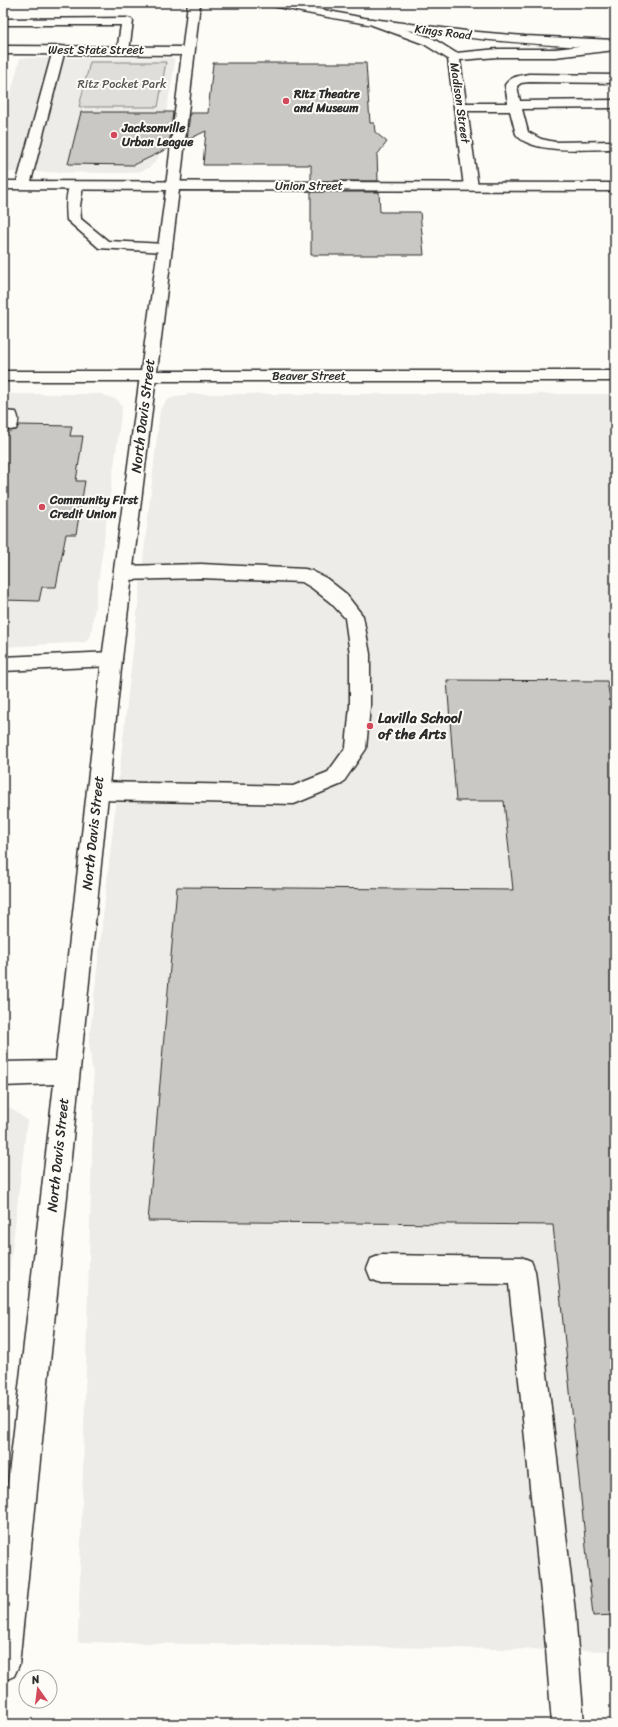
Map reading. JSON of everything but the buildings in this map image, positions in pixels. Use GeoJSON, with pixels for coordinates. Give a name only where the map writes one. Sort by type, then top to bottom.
{"type":"FeatureCollection","features":[{"type":"Feature","properties":{"kind":"street","name":"North Davis Street"},"geometry":{"type":"LineString","coordinates":[[3,1665],[112,660],[173,186],[194,3]]}},
{"type":"Feature","properties":{"kind":"street","name":"Kings Road"},"geometry":{"type":"LineString","coordinates":[[273,3],[376,23],[439,32],[566,43],[615,45]]}},
{"type":"Feature","properties":{"kind":"street"},"geometry":{"type":"LineString","coordinates":[[3,22],[127,22],[123,51]]}},
{"type":"Feature","properties":{"kind":"street","name":"Madison Street"},"geometry":{"type":"LineString","coordinates":[[376,23],[428,41],[454,58],[462,107],[471,187]]}},
{"type":"Feature","properties":{"kind":"street"},"geometry":{"type":"LineString","coordinates":[[454,58],[498,53],[555,53],[615,45]]}},
{"type":"Feature","properties":{"kind":"street","name":"West State Street"},"geometry":{"type":"LineString","coordinates":[[3,50],[188,51]]}},
{"type":"Feature","properties":{"kind":"street"},"geometry":{"type":"LineString","coordinates":[[23,185],[58,50]]}},
{"type":"Feature","properties":{"kind":"street"},"geometry":{"type":"LineString","coordinates":[[615,79],[528,78],[517,80],[511,85],[522,134],[537,142],[555,146],[615,145]]}},
{"type":"Feature","properties":{"kind":"street"},"geometry":{"type":"LineString","coordinates":[[462,107],[615,104]]}},
{"type":"Feature","properties":{"kind":"street","name":"Union Street"},"geometry":{"type":"LineString","coordinates":[[3,185],[615,187]]}},
{"type":"Feature","properties":{"kind":"street"},"geometry":{"type":"LineString","coordinates":[[76,186],[73,206],[74,220],[104,245],[164,248]]}},
{"type":"Feature","properties":{"kind":"street","name":"Beaver Street"},"geometry":{"type":"LineString","coordinates":[[3,376],[615,376]]}},
{"type":"Feature","properties":{"kind":"street"},"geometry":{"type":"LineString","coordinates":[[98,791],[294,795],[335,778],[356,749],[360,706],[360,654],[354,616],[338,598],[319,583],[305,576],[201,571],[124,573]]}},
{"type":"Feature","properties":{"kind":"street"},"geometry":{"type":"LineString","coordinates":[[3,664],[112,660]]}},
{"type":"Feature","properties":{"kind":"street"},"geometry":{"type":"LineString","coordinates":[[3,1074],[67,1072]]}},
{"type":"Feature","properties":{"kind":"street"},"geometry":{"type":"LineString","coordinates":[[381,1270],[521,1271],[559,1612],[568,1724]]}},
{"type":"Feature","properties":{"kind":"shaded area"},"geometry":{"type":"Polygon","coordinates":[[[20,58],[174,58],[174,68],[158,158],[150,167],[142,171],[127,173],[3,172],[3,124],[20,58]]]}},
{"type":"Feature","properties":{"kind":"shaded area"},"geometry":{"type":"Polygon","coordinates":[[[3,394],[101,394],[118,400],[122,407],[91,635],[86,642],[3,647],[3,394]]]}},
{"type":"Feature","properties":{"kind":"shaded area","name":"Lavilla School of the Arts"},"geometry":{"type":"Polygon","coordinates":[[[190,394],[615,394],[615,1651],[78,1642],[94,1084],[89,1042],[160,410],[167,400],[190,394]]]}},
{"type":"Feature","properties":{"kind":"shaded area"},"geometry":{"type":"Polygon","coordinates":[[[3,1105],[6,1105],[27,1120],[3,1329],[3,1105]]]}},
{"type":"Feature","properties":{"kind":"green space","name":"Ritz Pocket Park"},"geometry":{"type":"Polygon","coordinates":[[[90,62],[166,62],[158,107],[79,107],[90,62]]]}},
{"type":"Feature","properties":{"kind":"place","name":"Ritz Theatre and Museum"},"geometry":{"type":"Point","coordinates":[286,101]}},
{"type":"Feature","properties":{"kind":"place","name":"Jacksonville Urban League"},"geometry":{"type":"Point","coordinates":[114,135]}},
{"type":"Feature","properties":{"kind":"place","name":"Community First Credit Union"},"geometry":{"type":"Point","coordinates":[42,507]}},
{"type":"Feature","properties":{"kind":"place","name":"Lavilla School of the Arts"},"geometry":{"type":"Point","coordinates":[370,726]}}]}
